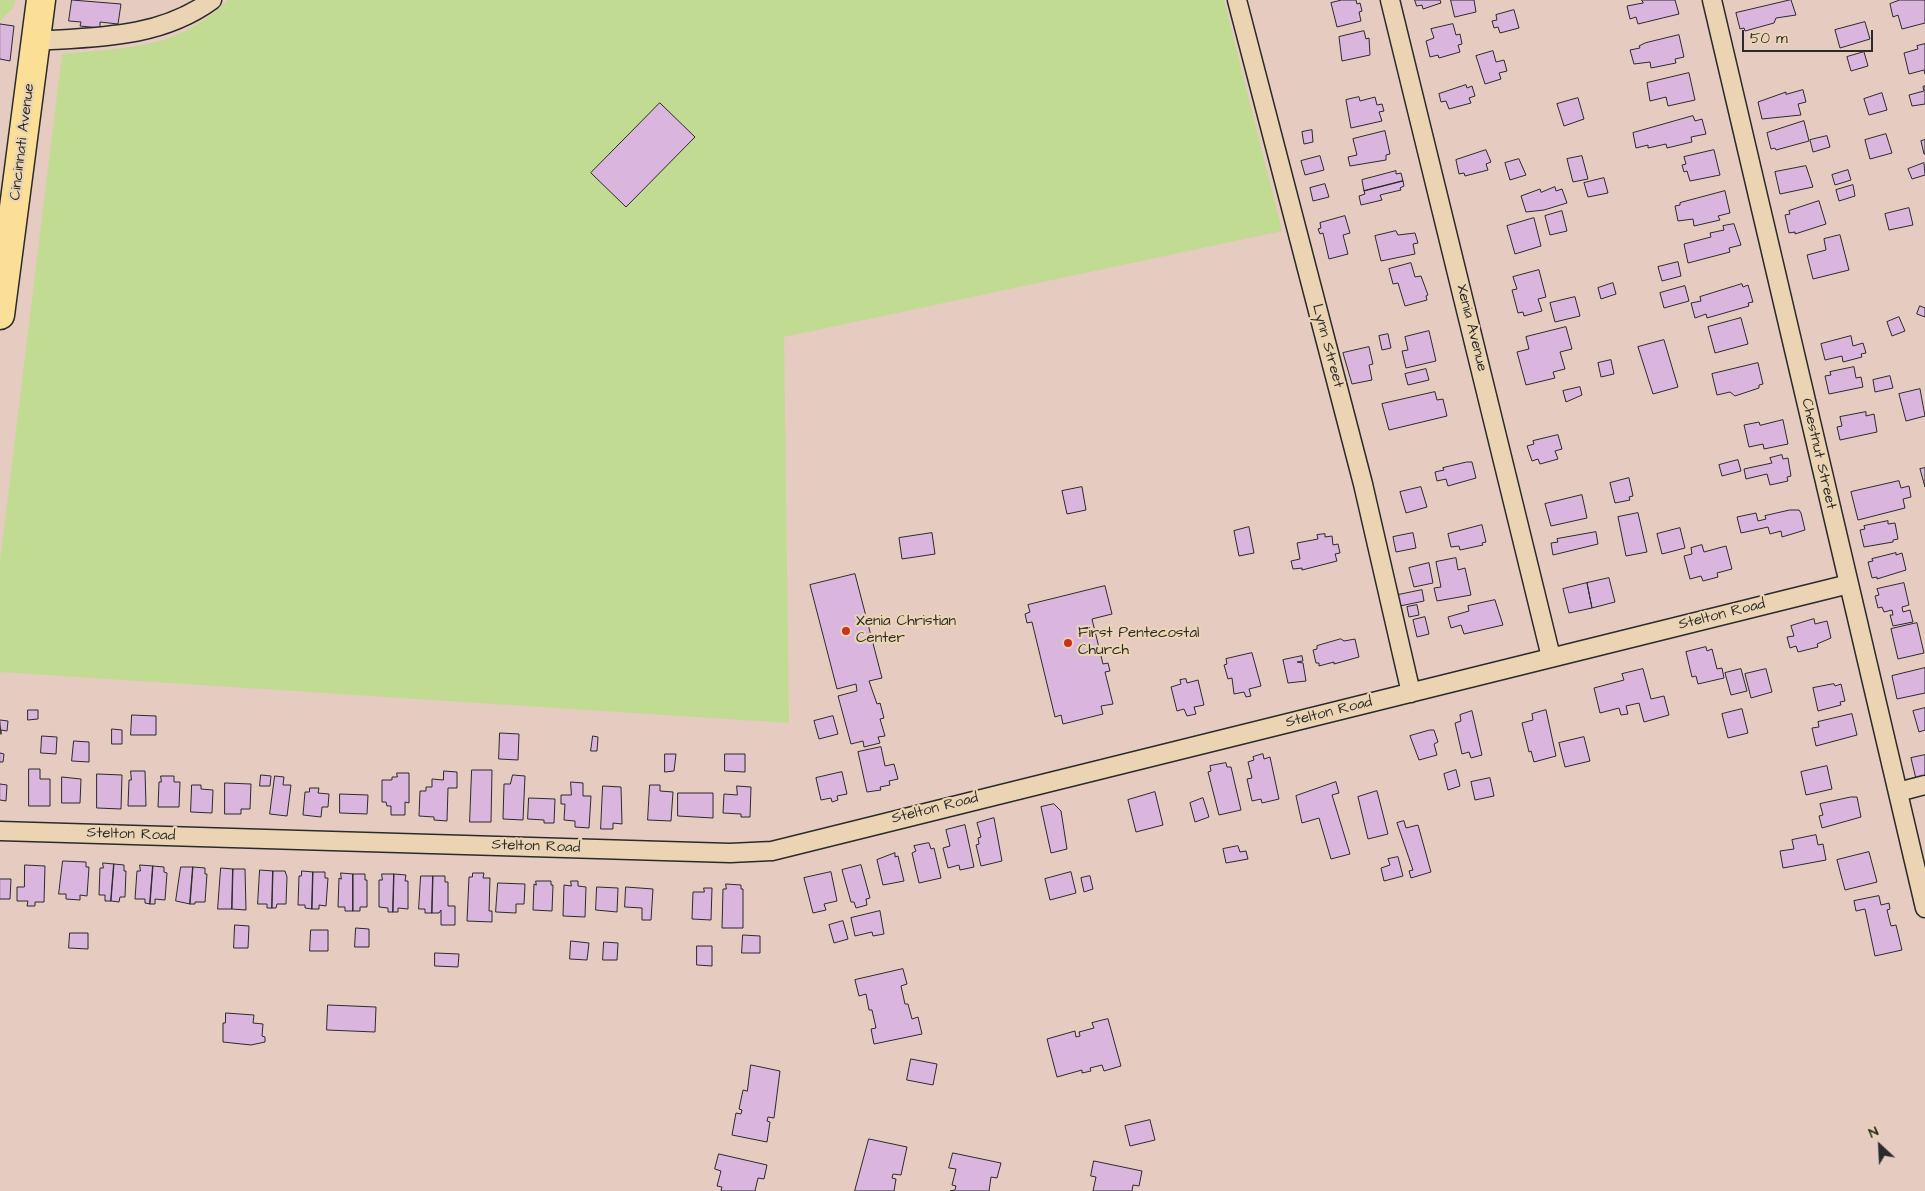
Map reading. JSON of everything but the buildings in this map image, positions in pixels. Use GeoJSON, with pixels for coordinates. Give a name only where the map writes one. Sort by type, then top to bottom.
{"type":"FeatureCollection","features":[{"type":"Feature","properties":{"kind":"highway","name":"Cincinnati Avenue"},"geometry":{"type":"LineString","coordinates":[[0,315],[41,0]]}},
{"type":"Feature","properties":{"kind":"street"},"geometry":{"type":"LineString","coordinates":[[36,41],[117,36],[146,31],[184,17],[212,0]]}},
{"type":"Feature","properties":{"kind":"street","name":"Lynn Street"},"geometry":{"type":"LineString","coordinates":[[1237,0],[1360,474],[1411,693]]}},
{"type":"Feature","properties":{"kind":"street","name":"Xenia Avenue"},"geometry":{"type":"LineString","coordinates":[[1390,0],[1551,657]]}},
{"type":"Feature","properties":{"kind":"street","name":"Chestnut Street"},"geometry":{"type":"LineString","coordinates":[[1712,0],[1925,908]]}},
{"type":"Feature","properties":{"kind":"street","name":"Stelton Road"},"geometry":{"type":"LineString","coordinates":[[0,831],[730,853],[772,851],[945,806],[1849,584]]}},
{"type":"Feature","properties":{"kind":"street"},"geometry":{"type":"LineString","coordinates":[[1898,792],[1925,785]]}},
{"type":"Feature","properties":{"kind":"green space"},"geometry":{"type":"Polygon","coordinates":[[[0,0],[15,0],[13,8],[0,21],[0,0]]]}},
{"type":"Feature","properties":{"kind":"green space"},"geometry":{"type":"Polygon","coordinates":[[[228,0],[1224,0],[1282,231],[784,337],[789,723],[0,672],[0,561],[62,54],[130,47],[171,37],[190,29],[228,0]]]}},
{"type":"Feature","properties":{"kind":"place","name":"Xenia Christian Center"},"geometry":{"type":"Point","coordinates":[846,631]}},
{"type":"Feature","properties":{"kind":"place","name":"First Pentecostal Church"},"geometry":{"type":"Point","coordinates":[1068,643]}}]}
